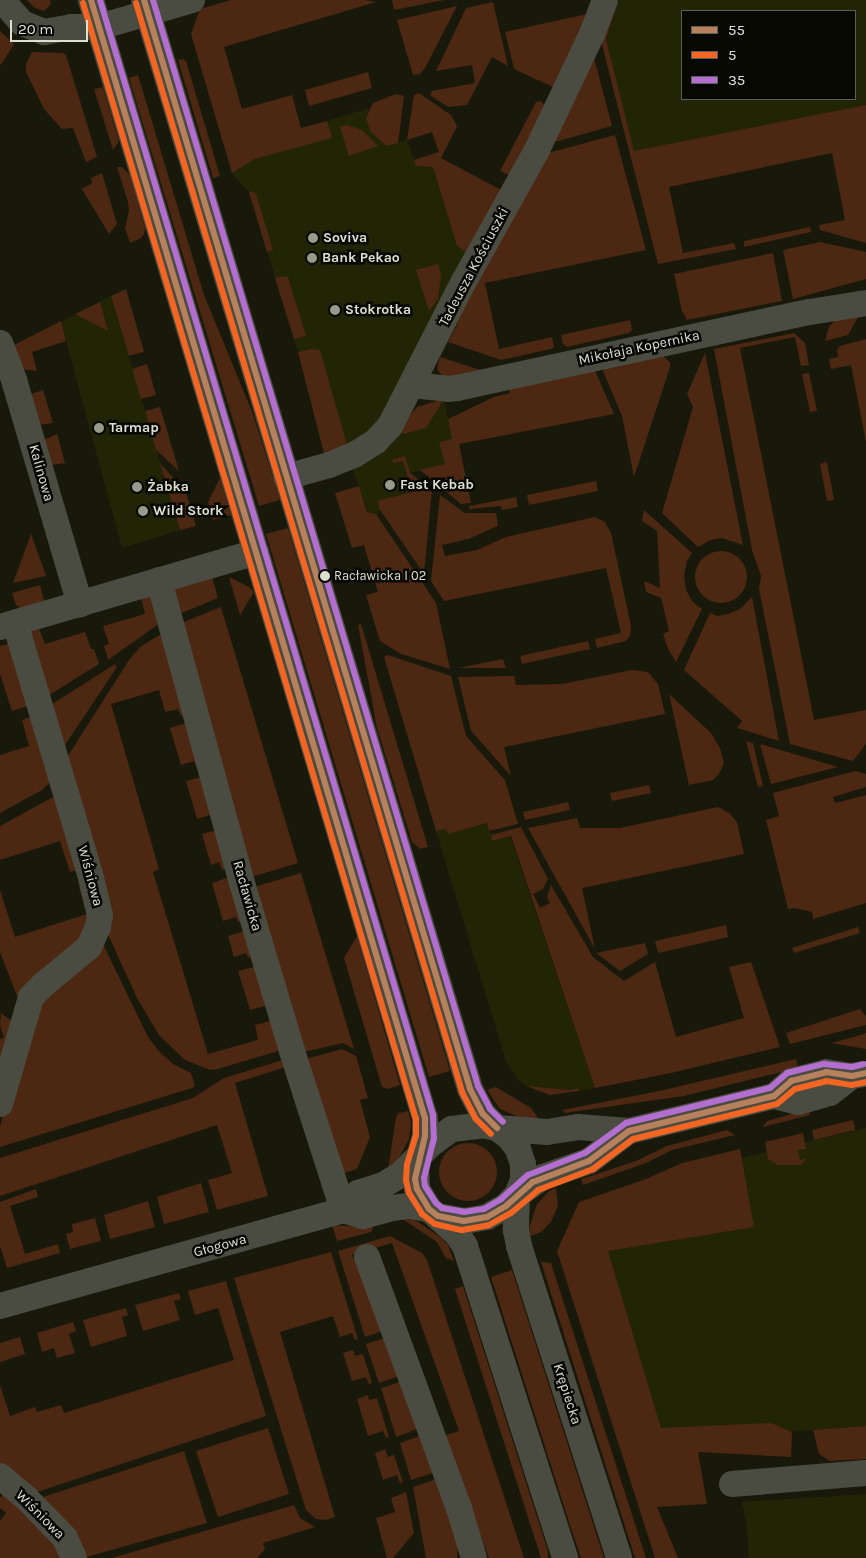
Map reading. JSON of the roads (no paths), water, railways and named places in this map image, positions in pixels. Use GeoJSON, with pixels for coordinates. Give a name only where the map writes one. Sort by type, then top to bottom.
{"type":"FeatureCollection","features":[{"type":"Feature","properties":{"kind":"street"},"geometry":{"type":"LineString","coordinates":[[2,0],[22,24],[32,29],[53,32],[70,27],[100,27],[146,6],[192,0]]}},
{"type":"Feature","properties":{"kind":"street"},"geometry":{"type":"LineString","coordinates":[[91,0],[425,1118],[425,1136],[415,1179],[417,1189],[433,1212],[457,1234],[465,1246],[565,1558]]}},
{"type":"Feature","properties":{"kind":"street","name":"Tadeusza Kościuszki"},"geometry":{"type":"LineString","coordinates":[[286,477],[329,465],[365,449],[390,426],[463,283],[536,152],[592,34],[605,0]]}},
{"type":"Feature","properties":{"kind":"street"},"geometry":{"type":"LineString","coordinates":[[146,6],[474,1098],[497,1128],[518,1149],[523,1164],[523,1180],[517,1195]]}},
{"type":"Feature","properties":{"kind":"street","name":"Mikołaja Kopernika"},"geometry":{"type":"LineString","coordinates":[[412,385],[448,389],[457,388],[810,312],[866,303]]}},
{"type":"Feature","properties":{"kind":"street","name":"Kalinowa"},"geometry":{"type":"LineString","coordinates":[[0,343],[14,380],[80,604]]}},
{"type":"Feature","properties":{"kind":"street"},"geometry":{"type":"LineString","coordinates":[[7,625],[256,552]]}},
{"type":"Feature","properties":{"kind":"street","name":"Racławicka"},"geometry":{"type":"LineString","coordinates":[[159,580],[242,882],[292,1052],[343,1210]]}},
{"type":"Feature","properties":{"kind":"street","name":"Wiśniowa"},"geometry":{"type":"LineString","coordinates":[[0,1104],[31,997],[42,984],[88,948],[94,940],[100,915],[90,874],[7,625]]}},
{"type":"Feature","properties":{"kind":"street"},"geometry":{"type":"LineString","coordinates":[[629,1131],[589,1161],[543,1176],[517,1195],[506,1206],[487,1217],[464,1221],[409,1206],[392,1208],[363,1216],[343,1210],[358,1193],[385,1184],[400,1175],[431,1144],[452,1129],[483,1125],[546,1132],[578,1127],[629,1131],[774,1096],[791,1080],[826,1072],[859,1075]]}},
{"type":"Feature","properties":{"kind":"street","name":"Krępiecka"},"geometry":{"type":"LineString","coordinates":[[517,1195],[516,1230],[520,1252],[619,1558]]}},
{"type":"Feature","properties":{"kind":"street","name":"Głogowa"},"geometry":{"type":"LineString","coordinates":[[1,1302],[343,1210]]}},
{"type":"Feature","properties":{"kind":"street"},"geometry":{"type":"LineString","coordinates":[[367,1257],[459,1508],[474,1558]]}},
{"type":"Feature","properties":{"kind":"street"},"geometry":{"type":"LineString","coordinates":[[732,1484],[866,1473]]}},
{"type":"Feature","properties":{"kind":"street","name":"Wiśniowa"},"geometry":{"type":"LineString","coordinates":[[0,1476],[27,1499],[65,1538],[74,1558]]}},
{"type":"Feature","properties":{"kind":"place","name":"Soviva"},"geometry":{"type":"Point","coordinates":[313,238]}},
{"type":"Feature","properties":{"kind":"place","name":"Bank Pekao"},"geometry":{"type":"Point","coordinates":[312,258]}},
{"type":"Feature","properties":{"kind":"place","name":"Stokrotka"},"geometry":{"type":"Point","coordinates":[335,310]}},
{"type":"Feature","properties":{"kind":"place","name":"Tarmap"},"geometry":{"type":"Point","coordinates":[99,428]}},
{"type":"Feature","properties":{"kind":"place","name":"Fast Kebab"},"geometry":{"type":"Point","coordinates":[390,485]}},
{"type":"Feature","properties":{"kind":"place","name":"Żabka"},"geometry":{"type":"Point","coordinates":[137,487]}},
{"type":"Feature","properties":{"kind":"place","name":"Wild Stork"},"geometry":{"type":"Point","coordinates":[143,511]}},
{"type":"Feature","properties":{"kind":"place","name":"Racławicka I 02"},"geometry":{"type":"Point","coordinates":[325,576]}}]}
